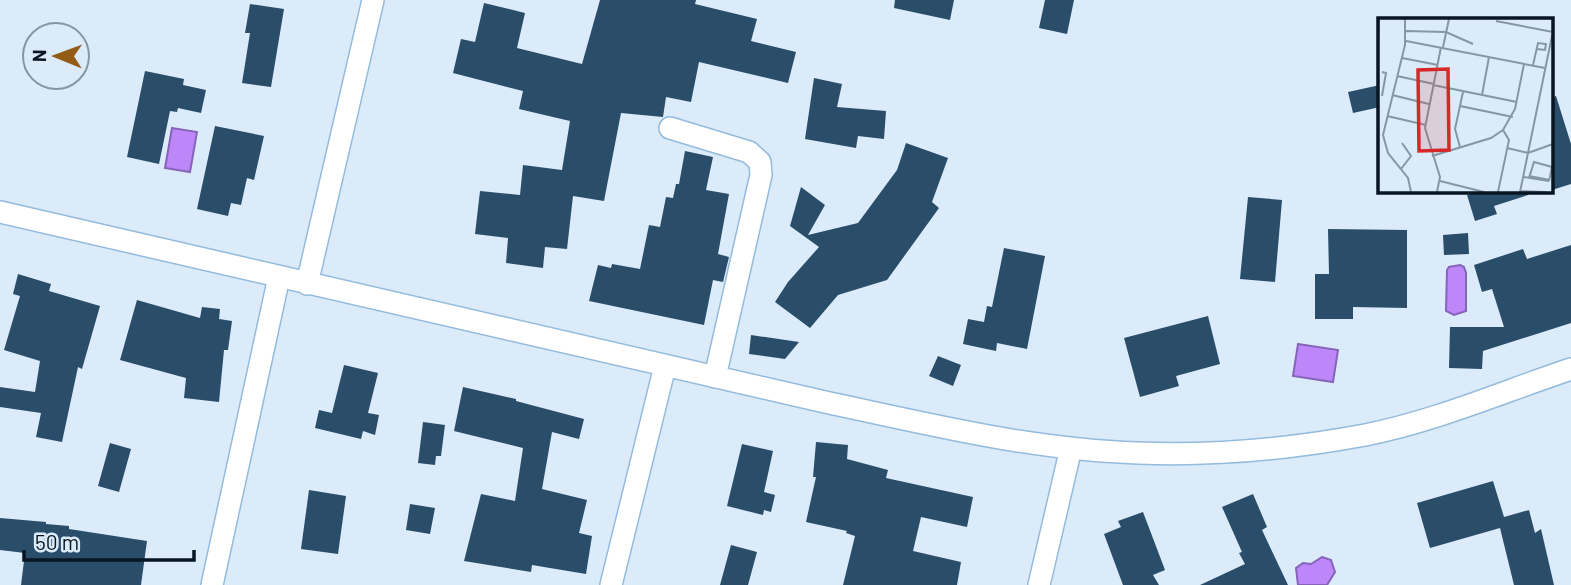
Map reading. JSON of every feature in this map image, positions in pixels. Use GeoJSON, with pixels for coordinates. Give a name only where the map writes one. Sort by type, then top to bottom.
{"type":"FeatureCollection","features":[{"type":"Feature","properties":{"kind":"street"},"geometry":{"type":"LineString","coordinates":[[307,284],[373,0]]}},
{"type":"Feature","properties":{"kind":"street"},"geometry":{"type":"LineString","coordinates":[[670,128],[749,152],[760,162],[761,175],[715,377]]}},
{"type":"Feature","properties":{"kind":"street"},"geometry":{"type":"LineString","coordinates":[[0,212],[665,366],[951,429],[1071,448],[1138,453],[1209,453],[1274,449],[1366,435],[1449,414],[1571,369]]}},
{"type":"Feature","properties":{"kind":"street"},"geometry":{"type":"LineString","coordinates":[[212,585],[279,277]]}},
{"type":"Feature","properties":{"kind":"street"},"geometry":{"type":"LineString","coordinates":[[611,585],[665,366]]}},
{"type":"Feature","properties":{"kind":"street"},"geometry":{"type":"LineString","coordinates":[[1040,585],[1071,448]]}},
{"type":"Feature","properties":{"kind":"shaded area"},"geometry":{"type":"Polygon","coordinates":[[[172,128],[197,132],[190,172],[165,168],[172,128]]]}},
{"type":"Feature","properties":{"kind":"shaded area"},"geometry":{"type":"Polygon","coordinates":[[[1460,265],[1466,273],[1466,311],[1454,315],[1446,311],[1447,270],[1460,265]]]}},
{"type":"Feature","properties":{"kind":"shaded area"},"geometry":{"type":"Polygon","coordinates":[[[1298,344],[1338,350],[1333,382],[1293,376],[1298,344]]]}},
{"type":"Feature","properties":{"kind":"shaded area"},"geometry":{"type":"Polygon","coordinates":[[[1322,557],[1331,560],[1335,572],[1327,585],[1298,585],[1296,568],[1303,563],[1311,564],[1322,557]]]}},
{"type":"Feature","properties":{"kind":"building"},"geometry":{"type":"Polygon","coordinates":[[[600,0],[696,0],[695,4],[757,19],[751,41],[796,52],[788,83],[699,62],[691,102],[666,97],[663,117],[621,113],[604,201],[573,196],[567,249],[545,247],[543,268],[506,263],[508,238],[475,234],[480,191],[520,195],[523,165],[562,170],[570,121],[519,109],[523,91],[453,73],[461,39],[475,42],[484,3],[525,13],[517,48],[582,64],[600,0]]]}},
{"type":"Feature","properties":{"kind":"building"},"geometry":{"type":"Polygon","coordinates":[[[895,0],[954,0],[950,20],[894,8],[895,0]]]}},
{"type":"Feature","properties":{"kind":"building"},"geometry":{"type":"Polygon","coordinates":[[[1045,0],[1074,0],[1067,34],[1039,28],[1045,0]]]}},
{"type":"Feature","properties":{"kind":"building"},"geometry":{"type":"Polygon","coordinates":[[[250,4],[284,9],[271,87],[242,83],[250,33],[245,33],[250,4]]]}},
{"type":"Feature","properties":{"kind":"building"},"geometry":{"type":"Polygon","coordinates":[[[145,71],[184,79],[183,85],[206,90],[201,113],[178,108],[177,112],[170,111],[159,164],[127,157],[145,71]]]}},
{"type":"Feature","properties":{"kind":"building"},"geometry":{"type":"Polygon","coordinates":[[[814,78],[842,84],[837,107],[886,111],[884,139],[858,136],[856,148],[805,139],[814,78]]]}},
{"type":"Feature","properties":{"kind":"building"},"geometry":{"type":"Polygon","coordinates":[[[1378,85],[1378,107],[1353,113],[1348,92],[1378,85]]]}},
{"type":"Feature","properties":{"kind":"building"},"geometry":{"type":"Polygon","coordinates":[[[1554,96],[1571,144],[1571,184],[1554,189],[1554,96]]]}},
{"type":"Feature","properties":{"kind":"building"},"geometry":{"type":"Polygon","coordinates":[[[215,126],[264,136],[254,180],[247,178],[241,205],[231,203],[228,216],[197,209],[215,126]]]}},
{"type":"Feature","properties":{"kind":"building"},"geometry":{"type":"Polygon","coordinates":[[[906,143],[948,158],[932,202],[939,208],[887,280],[838,295],[810,328],[775,302],[788,282],[819,247],[790,226],[801,187],[825,205],[808,235],[858,223],[897,170],[906,143]]]}},
{"type":"Feature","properties":{"kind":"building"},"geometry":{"type":"Polygon","coordinates":[[[685,151],[713,157],[706,190],[729,194],[718,254],[729,257],[723,282],[713,280],[704,325],[589,301],[598,265],[611,268],[612,264],[640,269],[649,225],[660,227],[666,197],[673,198],[676,184],[679,184],[685,151]]]}},
{"type":"Feature","properties":{"kind":"building"},"geometry":{"type":"Polygon","coordinates":[[[1478,192],[1528,192],[1528,195],[1494,206],[1497,214],[1475,221],[1467,195],[1478,192]]]}},
{"type":"Feature","properties":{"kind":"building"},"geometry":{"type":"Polygon","coordinates":[[[1248,197],[1282,200],[1275,282],[1240,279],[1248,197]]]}},
{"type":"Feature","properties":{"kind":"building"},"geometry":{"type":"Polygon","coordinates":[[[1328,229],[1407,230],[1407,308],[1353,307],[1353,319],[1315,319],[1315,274],[1329,274],[1328,229]]]}},
{"type":"Feature","properties":{"kind":"building"},"geometry":{"type":"Polygon","coordinates":[[[1468,233],[1469,254],[1444,255],[1443,235],[1468,233]]]}},
{"type":"Feature","properties":{"kind":"building"},"geometry":{"type":"Polygon","coordinates":[[[1571,245],[1571,323],[1483,351],[1482,369],[1449,368],[1450,327],[1504,327],[1492,289],[1482,292],[1474,265],[1523,249],[1527,259],[1571,245]]]}},
{"type":"Feature","properties":{"kind":"building"},"geometry":{"type":"Polygon","coordinates":[[[1004,248],[1045,256],[1027,349],[997,343],[996,351],[963,344],[968,319],[984,322],[987,306],[992,307],[1004,248]]]}},
{"type":"Feature","properties":{"kind":"building"},"geometry":{"type":"Polygon","coordinates":[[[18,274],[51,284],[49,291],[100,306],[82,369],[78,367],[62,442],[36,437],[41,413],[0,407],[0,387],[35,392],[40,361],[4,350],[20,296],[13,294],[18,274]]]}},
{"type":"Feature","properties":{"kind":"building"},"geometry":{"type":"Polygon","coordinates":[[[137,300],[200,318],[202,307],[220,309],[219,319],[232,321],[228,350],[224,350],[219,402],[184,398],[186,378],[120,360],[137,300]]]}},
{"type":"Feature","properties":{"kind":"building"},"geometry":{"type":"Polygon","coordinates":[[[1208,316],[1220,364],[1176,376],[1179,386],[1140,397],[1124,338],[1208,316]]]}},
{"type":"Feature","properties":{"kind":"building"},"geometry":{"type":"Polygon","coordinates":[[[751,335],[799,342],[785,359],[749,354],[751,335]]]}},
{"type":"Feature","properties":{"kind":"building"},"geometry":{"type":"Polygon","coordinates":[[[938,356],[961,365],[953,386],[929,376],[938,356]]]}},
{"type":"Feature","properties":{"kind":"building"},"geometry":{"type":"Polygon","coordinates":[[[344,365],[378,373],[368,413],[379,415],[375,435],[363,431],[361,439],[315,428],[319,410],[332,413],[344,365]]]}},
{"type":"Feature","properties":{"kind":"building"},"geometry":{"type":"Polygon","coordinates":[[[463,387],[584,419],[579,439],[552,432],[542,489],[587,500],[579,533],[592,536],[586,574],[532,565],[531,572],[464,561],[481,494],[515,501],[523,448],[454,431],[463,387]]]}},
{"type":"Feature","properties":{"kind":"building"},"geometry":{"type":"Polygon","coordinates":[[[423,422],[445,425],[441,456],[436,456],[435,465],[418,463],[423,422]]]}},
{"type":"Feature","properties":{"kind":"building"},"geometry":{"type":"Polygon","coordinates":[[[816,442],[848,445],[847,459],[888,470],[886,478],[973,497],[967,527],[921,517],[913,551],[961,562],[957,585],[843,585],[855,536],[846,533],[847,531],[806,522],[816,477],[813,477],[816,442]]]}},
{"type":"Feature","properties":{"kind":"building"},"geometry":{"type":"Polygon","coordinates":[[[110,443],[131,449],[119,492],[98,486],[110,443]]]}},
{"type":"Feature","properties":{"kind":"building"},"geometry":{"type":"Polygon","coordinates":[[[742,444],[773,451],[764,492],[775,495],[771,512],[764,510],[763,515],[727,506],[742,444]]]}},
{"type":"Feature","properties":{"kind":"building"},"geometry":{"type":"Polygon","coordinates":[[[1493,481],[1504,517],[1529,510],[1535,533],[1541,529],[1554,585],[1514,585],[1500,528],[1430,548],[1417,503],[1493,481]]]}},
{"type":"Feature","properties":{"kind":"building"},"geometry":{"type":"Polygon","coordinates":[[[309,490],[346,496],[338,554],[301,549],[309,490]]]}},
{"type":"Feature","properties":{"kind":"building"},"geometry":{"type":"Polygon","coordinates":[[[1253,494],[1267,527],[1262,530],[1288,585],[1200,585],[1245,564],[1222,507],[1253,494]]]}},
{"type":"Feature","properties":{"kind":"building"},"geometry":{"type":"Polygon","coordinates":[[[410,504],[435,508],[430,534],[406,530],[410,504]]]}},
{"type":"Feature","properties":{"kind":"building"},"geometry":{"type":"Polygon","coordinates":[[[1143,512],[1165,570],[1153,575],[1159,585],[1123,585],[1104,534],[1121,527],[1118,521],[1143,512]]]}},
{"type":"Feature","properties":{"kind":"building"},"geometry":{"type":"Polygon","coordinates":[[[0,518],[46,522],[69,526],[69,529],[147,541],[141,585],[21,585],[25,553],[0,550],[0,518]]]}},
{"type":"Feature","properties":{"kind":"building"},"geometry":{"type":"Polygon","coordinates":[[[731,545],[757,552],[748,585],[720,585],[731,545]]]}}]}
